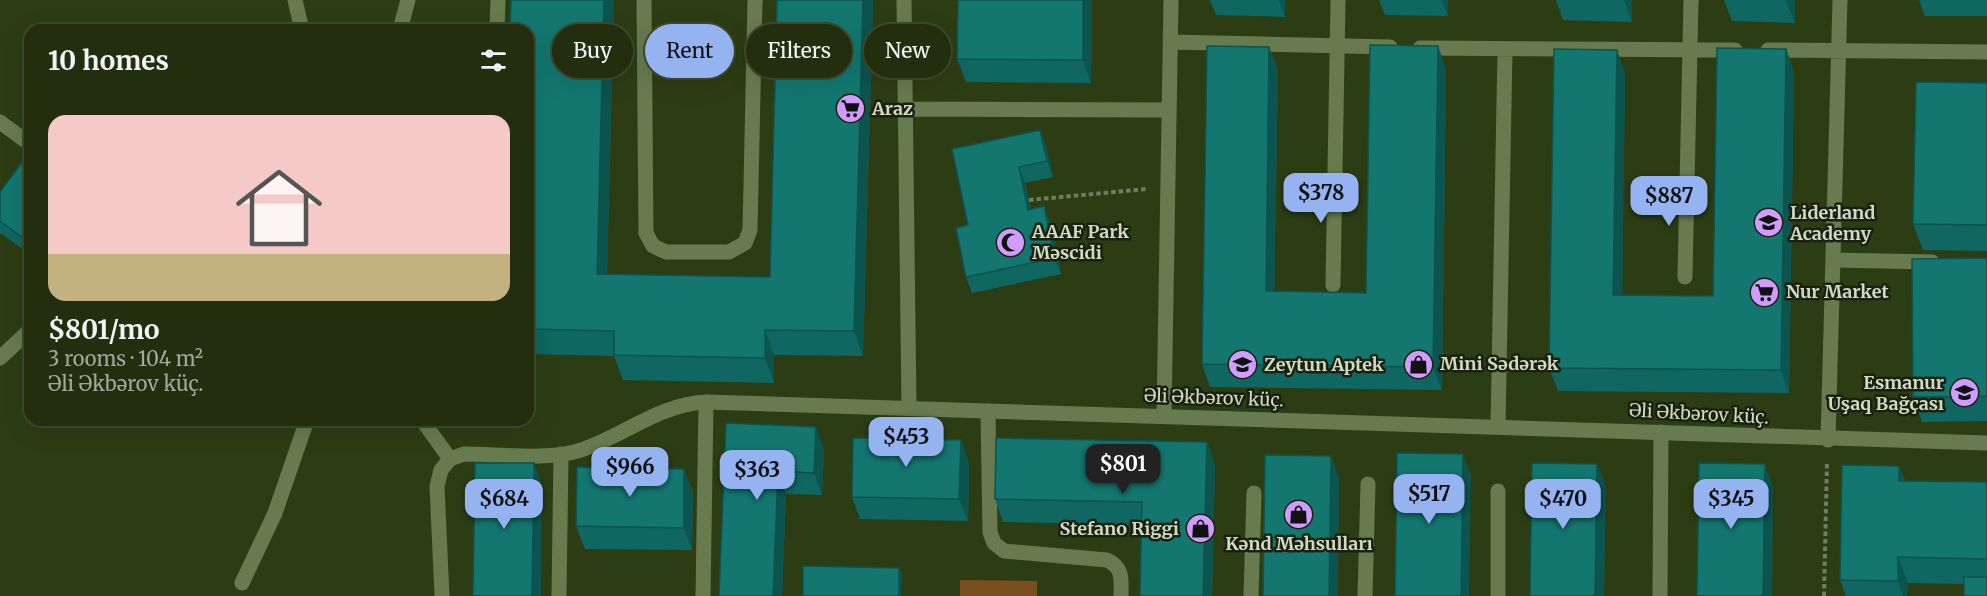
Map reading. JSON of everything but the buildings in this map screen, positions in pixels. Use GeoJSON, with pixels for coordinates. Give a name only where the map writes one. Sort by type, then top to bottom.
{"type":"FeatureCollection","features":[{"type":"Feature","properties":{"kind":"street"},"geometry":{"type":"LineString","coordinates":[[295,0],[301,24]]}},
{"type":"Feature","properties":{"kind":"street"},"geometry":{"type":"LineString","coordinates":[[402,24],[408,0]]}},
{"type":"Feature","properties":{"kind":"street"},"geometry":{"type":"LineString","coordinates":[[497,24],[498,0]]}},
{"type":"Feature","properties":{"kind":"street"},"geometry":{"type":"LineString","coordinates":[[644,0],[646,233],[652,246],[666,252],[729,252],[745,243],[754,0]]}},
{"type":"Feature","properties":{"kind":"street"},"geometry":{"type":"LineString","coordinates":[[904,0],[909,408]]}},
{"type":"Feature","properties":{"kind":"street"},"geometry":{"type":"LineString","coordinates":[[1164,416],[1171,0]]}},
{"type":"Feature","properties":{"kind":"street"},"geometry":{"type":"LineString","coordinates":[[1333,285],[1338,0]]}},
{"type":"Feature","properties":{"kind":"street"},"geometry":{"type":"LineString","coordinates":[[1685,277],[1691,0]]}},
{"type":"Feature","properties":{"kind":"street"},"geometry":{"type":"LineString","coordinates":[[1828,440],[1840,0]]}},
{"type":"Feature","properties":{"kind":"street"},"geometry":{"type":"LineString","coordinates":[[1171,42],[1505,50],[1987,52]]}},
{"type":"Feature","properties":{"kind":"street"},"geometry":{"type":"LineString","coordinates":[[1498,426],[1505,50]]}},
{"type":"Feature","properties":{"kind":"street"},"geometry":{"type":"LineString","coordinates":[[904,109],[1169,110]]}},
{"type":"Feature","properties":{"kind":"street"},"geometry":{"type":"LineString","coordinates":[[0,122],[24,140]]}},
{"type":"Feature","properties":{"kind":"street"},"geometry":{"type":"LineString","coordinates":[[1833,260],[1952,262]]}},
{"type":"Feature","properties":{"kind":"street"},"geometry":{"type":"LineString","coordinates":[[0,358],[24,336]]}},
{"type":"Feature","properties":{"kind":"street","name":"Əli Əkbərov küç."},"geometry":{"type":"LineString","coordinates":[[450,459],[464,454],[561,454],[580,450],[671,409],[692,402],[1498,426],[1828,440],[1987,443]]}},
{"type":"Feature","properties":{"kind":"street"},"geometry":{"type":"LineString","coordinates":[[703,596],[706,402]]}},
{"type":"Feature","properties":{"kind":"street"},"geometry":{"type":"LineString","coordinates":[[988,411],[990,532],[994,543],[1004,550],[1107,560],[1117,565],[1121,574],[1121,596]]}},
{"type":"Feature","properties":{"kind":"street"},"geometry":{"type":"LineString","coordinates":[[242,583],[275,513],[305,426]]}},
{"type":"Feature","properties":{"kind":"street"},"geometry":{"type":"LineString","coordinates":[[426,426],[450,459],[441,470],[437,486],[442,596]]}},
{"type":"Feature","properties":{"kind":"street"},"geometry":{"type":"LineString","coordinates":[[1660,596],[1661,432]]}},
{"type":"Feature","properties":{"kind":"street"},"geometry":{"type":"LineString","coordinates":[[559,596],[561,454]]}},
{"type":"Feature","properties":{"kind":"street"},"geometry":{"type":"LineString","coordinates":[[1365,596],[1368,484]]}},
{"type":"Feature","properties":{"kind":"street"},"geometry":{"type":"LineString","coordinates":[[1498,492],[1498,596]]}},
{"type":"Feature","properties":{"kind":"street"},"geometry":{"type":"LineString","coordinates":[[1251,596],[1254,493]]}},
{"type":"Feature","properties":{"kind":"path"},"geometry":{"type":"LineString","coordinates":[[1029,200],[1168,187]]}},
{"type":"Feature","properties":{"kind":"path"},"geometry":{"type":"LineString","coordinates":[[1824,596],[1828,440]]}},
{"type":"Feature","properties":{"kind":"shaded area"},"geometry":{"type":"Polygon","coordinates":[[[960,580],[1037,581],[1037,596],[960,596],[960,580]]]}},
{"type":"Feature","properties":{"kind":"place","name":"Araz"},"geometry":{"type":"Point","coordinates":[851,109]}},
{"type":"Feature","properties":{"kind":"place","name":"Liderland Academy"},"geometry":{"type":"Point","coordinates":[1769,223]}},
{"type":"Feature","properties":{"kind":"place","name":"AAAF Park Məscidi"},"geometry":{"type":"Point","coordinates":[1011,242]}},
{"type":"Feature","properties":{"kind":"place","name":"Nur Market"},"geometry":{"type":"Point","coordinates":[1765,292]}},
{"type":"Feature","properties":{"kind":"place","name":"Mini Sədərək"},"geometry":{"type":"Point","coordinates":[1419,364]}},
{"type":"Feature","properties":{"kind":"place","name":"Zeytun Aptek"},"geometry":{"type":"Point","coordinates":[1243,365]}},
{"type":"Feature","properties":{"kind":"place","name":"Esmanur Uşaq Bağçası"},"geometry":{"type":"Point","coordinates":[1965,393]}},
{"type":"Feature","properties":{"kind":"place","name":"Kənd Məhsulları"},"geometry":{"type":"Point","coordinates":[1299,515]}},
{"type":"Feature","properties":{"kind":"place","name":"Stefano Riggi"},"geometry":{"type":"Point","coordinates":[1200,529]}}]}
